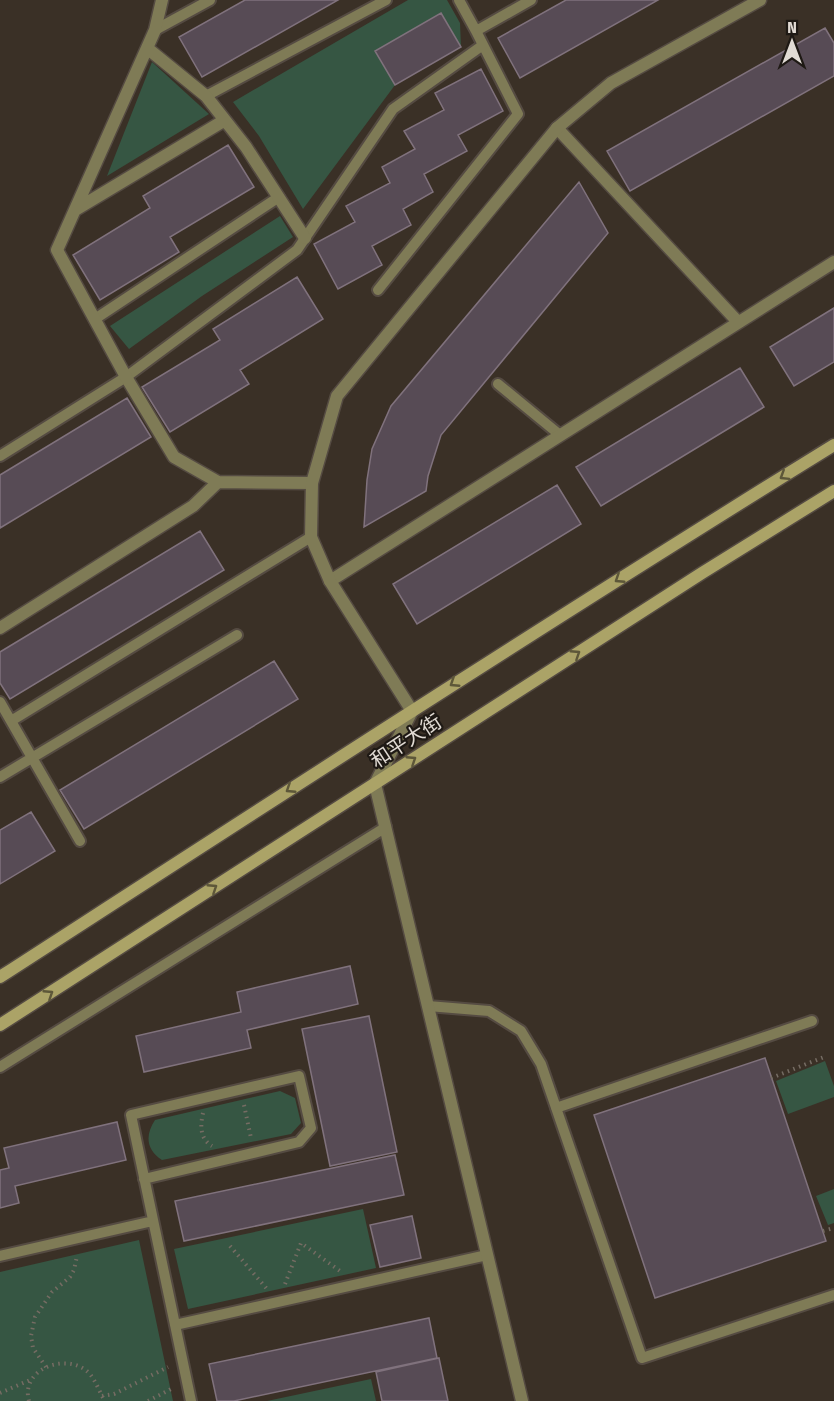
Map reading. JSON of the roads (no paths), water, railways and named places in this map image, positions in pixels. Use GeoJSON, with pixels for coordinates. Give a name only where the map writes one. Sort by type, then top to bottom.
{"type":"FeatureCollection","features":[{"type":"Feature","properties":{"kind":"main road","name":"和平大街"},"geometry":{"type":"LineString","coordinates":[[0,977],[657,554],[834,445]]}},
{"type":"Feature","properties":{"kind":"main road","name":"和平大街"},"geometry":{"type":"LineString","coordinates":[[0,1025],[692,579],[834,491]]}},
{"type":"Feature","properties":{"kind":"street"},"geometry":{"type":"LineString","coordinates":[[162,0],[155,30],[57,250],[126,377],[174,457],[218,482],[312,483]]}},
{"type":"Feature","properties":{"kind":"street"},"geometry":{"type":"LineString","coordinates":[[522,1401],[375,784],[412,711],[330,581],[311,537],[312,483],[338,396],[557,128],[611,83],[760,0]]}},
{"type":"Feature","properties":{"kind":"street"},"geometry":{"type":"LineString","coordinates":[[147,48],[206,96],[246,147],[305,238]]}},
{"type":"Feature","properties":{"kind":"street"},"geometry":{"type":"LineString","coordinates":[[75,210],[225,120]]}},
{"type":"Feature","properties":{"kind":"street"},"geometry":{"type":"LineString","coordinates":[[557,128],[738,322]]}},
{"type":"Feature","properties":{"kind":"street"},"geometry":{"type":"LineString","coordinates":[[330,581],[834,262]]}},
{"type":"Feature","properties":{"kind":"street"},"geometry":{"type":"LineString","coordinates":[[0,628],[193,506],[218,482]]}},
{"type":"Feature","properties":{"kind":"lane"},"geometry":{"type":"LineString","coordinates":[[155,30],[210,0]]}},
{"type":"Feature","properties":{"kind":"lane"},"geometry":{"type":"LineString","coordinates":[[206,96],[386,0]]}},
{"type":"Feature","properties":{"kind":"lane"},"geometry":{"type":"LineString","coordinates":[[378,290],[518,114],[459,0]]}},
{"type":"Feature","properties":{"kind":"lane"},"geometry":{"type":"LineString","coordinates":[[476,31],[531,0]]}},
{"type":"Feature","properties":{"kind":"lane"},"geometry":{"type":"LineString","coordinates":[[0,456],[126,377],[297,250],[393,109],[483,45]]}},
{"type":"Feature","properties":{"kind":"lane"},"geometry":{"type":"LineString","coordinates":[[95,319],[279,197]]}},
{"type":"Feature","properties":{"kind":"lane"},"geometry":{"type":"LineString","coordinates":[[498,384],[560,435]]}},
{"type":"Feature","properties":{"kind":"lane"},"geometry":{"type":"LineString","coordinates":[[11,721],[311,537]]}},
{"type":"Feature","properties":{"kind":"lane"},"geometry":{"type":"LineString","coordinates":[[0,777],[237,635]]}},
{"type":"Feature","properties":{"kind":"lane"},"geometry":{"type":"LineString","coordinates":[[0,702],[80,841]]}},
{"type":"Feature","properties":{"kind":"lane"},"geometry":{"type":"LineString","coordinates":[[0,1067],[386,827]]}},
{"type":"Feature","properties":{"kind":"lane"},"geometry":{"type":"LineString","coordinates":[[428,1006],[489,1011],[521,1031],[541,1064],[642,1358],[834,1295]]}},
{"type":"Feature","properties":{"kind":"lane"},"geometry":{"type":"LineString","coordinates":[[556,1108],[812,1021]]}},
{"type":"Feature","properties":{"kind":"lane"},"geometry":{"type":"LineString","coordinates":[[144,1179],[299,1142],[311,1128],[299,1076],[131,1115],[144,1179],[191,1401]]}},
{"type":"Feature","properties":{"kind":"lane"},"geometry":{"type":"LineString","coordinates":[[0,1256],[153,1221]]}},
{"type":"Feature","properties":{"kind":"lane"},"geometry":{"type":"LineString","coordinates":[[175,1325],[487,1255]]}}]}
